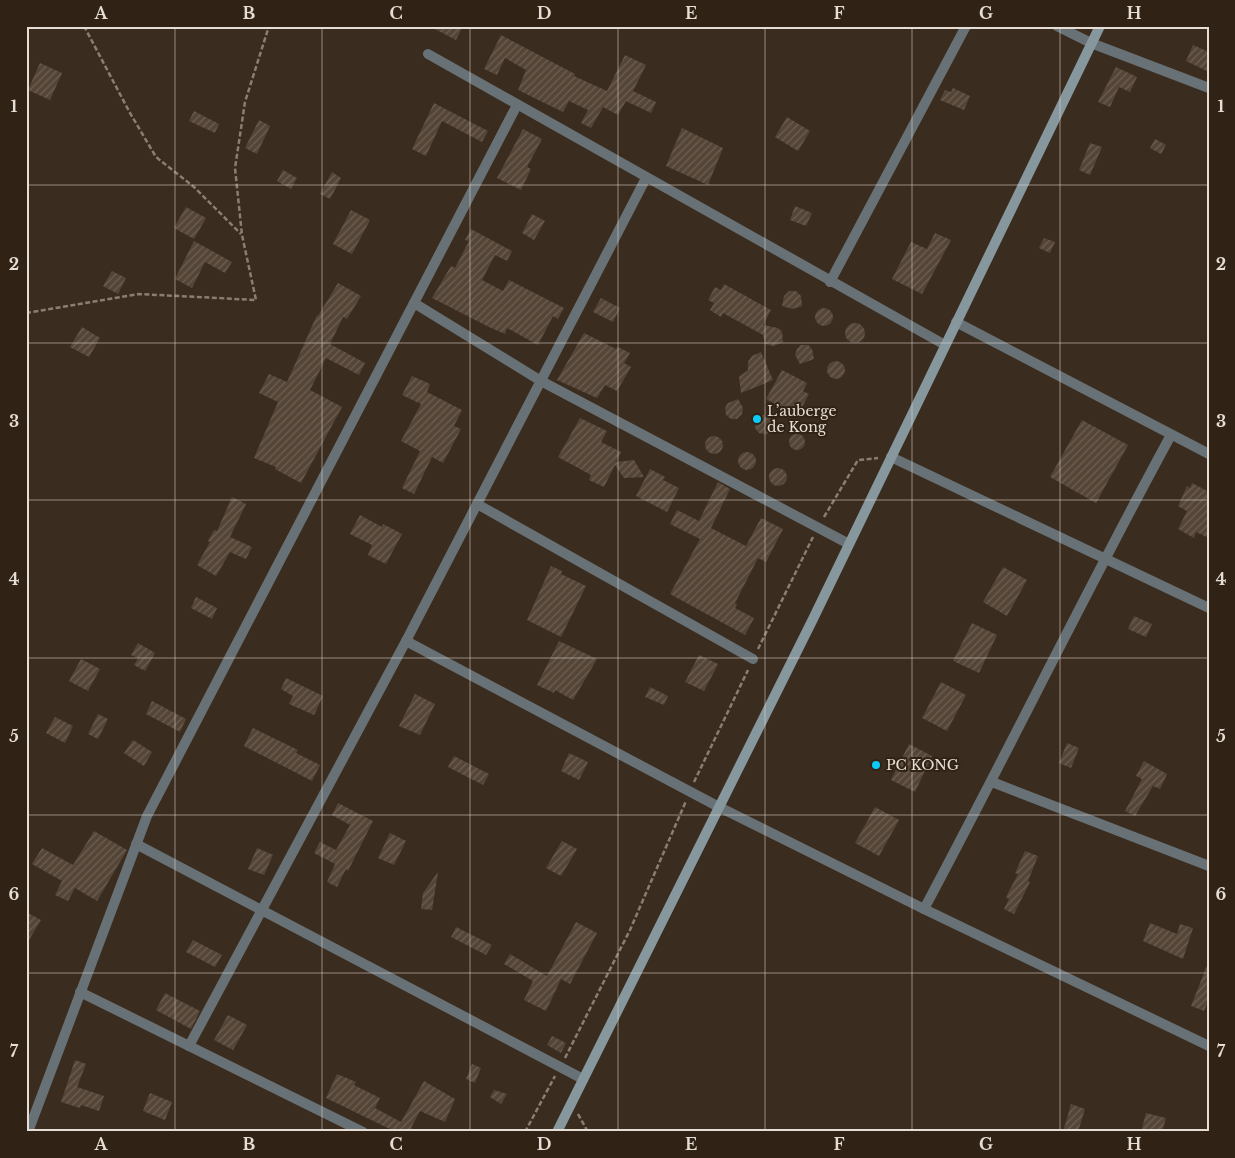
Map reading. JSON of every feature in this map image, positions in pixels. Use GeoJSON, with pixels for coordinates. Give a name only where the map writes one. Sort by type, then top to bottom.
{"type":"FeatureCollection","features":[{"type":"Feature","properties":{"kind":"main road"},"geometry":{"type":"LineString","coordinates":[[557,1132],[849,544],[1100,26]]}},
{"type":"Feature","properties":{"kind":"street"},"geometry":{"type":"LineString","coordinates":[[830,282],[966,26]]}},
{"type":"Feature","properties":{"kind":"street"},"geometry":{"type":"LineString","coordinates":[[1057,26],[1092,43],[1209,88]]}},
{"type":"Feature","properties":{"kind":"street"},"geometry":{"type":"LineString","coordinates":[[428,54],[830,282],[945,345]]}},
{"type":"Feature","properties":{"kind":"street"},"geometry":{"type":"LineString","coordinates":[[28,1132],[147,816],[517,105]]}},
{"type":"Feature","properties":{"kind":"street"},"geometry":{"type":"LineString","coordinates":[[189,1046],[406,641],[646,178]]}},
{"type":"Feature","properties":{"kind":"street"},"geometry":{"type":"LineString","coordinates":[[414,303],[541,381],[849,544]]}},
{"type":"Feature","properties":{"kind":"street"},"geometry":{"type":"LineString","coordinates":[[956,322],[1209,454]]}},
{"type":"Feature","properties":{"kind":"street"},"geometry":{"type":"LineString","coordinates":[[924,909],[992,782],[1104,558],[1171,435]]}},
{"type":"Feature","properties":{"kind":"street"},"geometry":{"type":"LineString","coordinates":[[891,457],[1209,608]]}},
{"type":"Feature","properties":{"kind":"street"},"geometry":{"type":"LineString","coordinates":[[477,504],[753,658]]}},
{"type":"Feature","properties":{"kind":"street"},"geometry":{"type":"LineString","coordinates":[[406,641],[719,807],[924,909],[1209,1046]]}},
{"type":"Feature","properties":{"kind":"street"},"geometry":{"type":"LineString","coordinates":[[992,782],[1209,866]]}},
{"type":"Feature","properties":{"kind":"street"},"geometry":{"type":"LineString","coordinates":[[136,844],[583,1079]]}},
{"type":"Feature","properties":{"kind":"street"},"geometry":{"type":"LineString","coordinates":[[80,992],[363,1132]]}},
{"type":"Feature","properties":{"kind":"path"},"geometry":{"type":"LineString","coordinates":[[84,26],[130,113],[156,157],[194,187],[242,236]]}},
{"type":"Feature","properties":{"kind":"path"},"geometry":{"type":"LineString","coordinates":[[26,313],[139,294],[256,300],[242,236],[235,168],[245,102],[269,26]]}},
{"type":"Feature","properties":{"kind":"path"},"geometry":{"type":"LineString","coordinates":[[524,1132],[560,1068],[630,930],[690,791],[753,658],[818,528],[858,460],[891,457]]}},
{"type":"Feature","properties":{"kind":"path"},"geometry":{"type":"LineString","coordinates":[[571,1102],[588,1132]]}},
{"type":"Feature","properties":{"kind":"building"},"geometry":{"type":"Polygon","coordinates":[[[429,26],[463,26],[456,40],[429,26]]]}},
{"type":"Feature","properties":{"kind":"building"},"geometry":{"type":"Polygon","coordinates":[[[501,35],[575,74],[574,76],[607,91],[625,55],[646,65],[633,91],[656,102],[651,113],[626,101],[618,115],[603,107],[591,128],[581,123],[588,110],[569,101],[563,112],[518,90],[526,70],[505,58],[497,75],[484,69],[501,35]]]}},
{"type":"Feature","properties":{"kind":"building"},"geometry":{"type":"Polygon","coordinates":[[[1193,45],[1209,52],[1209,72],[1186,61],[1193,45]]]}},
{"type":"Feature","properties":{"kind":"building"},"geometry":{"type":"Polygon","coordinates":[[[40,63],[62,73],[50,100],[28,90],[40,63]]]}},
{"type":"Feature","properties":{"kind":"building"},"geometry":{"type":"Polygon","coordinates":[[[1116,67],[1137,77],[1130,92],[1119,87],[1110,107],[1098,102],[1116,67]]]}},
{"type":"Feature","properties":{"kind":"building"},"geometry":{"type":"Polygon","coordinates":[[[953,88],[970,96],[964,110],[940,100],[945,90],[951,92],[953,88]]]}},
{"type":"Feature","properties":{"kind":"building"},"geometry":{"type":"Polygon","coordinates":[[[434,103],[488,131],[482,142],[442,121],[426,156],[412,149],[434,103]]]}},
{"type":"Feature","properties":{"kind":"building"},"geometry":{"type":"Polygon","coordinates":[[[194,111],[219,124],[215,133],[189,121],[194,111]]]}},
{"type":"Feature","properties":{"kind":"building"},"geometry":{"type":"Polygon","coordinates":[[[787,117],[810,131],[798,151],[775,137],[787,117]]]}},
{"type":"Feature","properties":{"kind":"building"},"geometry":{"type":"Polygon","coordinates":[[[259,120],[270,126],[257,154],[245,148],[259,120]]]}},
{"type":"Feature","properties":{"kind":"building"},"geometry":{"type":"Polygon","coordinates":[[[682,128],[723,148],[708,185],[666,166],[682,128]]]}},
{"type":"Feature","properties":{"kind":"building"},"geometry":{"type":"Polygon","coordinates":[[[523,129],[542,139],[527,167],[531,169],[521,190],[497,178],[523,129]]]}},
{"type":"Feature","properties":{"kind":"building"},"geometry":{"type":"Polygon","coordinates":[[[1155,139],[1166,145],[1161,154],[1150,148],[1155,139]]]}},
{"type":"Feature","properties":{"kind":"building"},"geometry":{"type":"Polygon","coordinates":[[[1090,143],[1102,147],[1090,175],[1079,170],[1090,143]]]}},
{"type":"Feature","properties":{"kind":"building"},"geometry":{"type":"Polygon","coordinates":[[[283,170],[297,178],[291,189],[277,181],[283,170]]]}},
{"type":"Feature","properties":{"kind":"building"},"geometry":{"type":"Polygon","coordinates":[[[332,172],[341,178],[330,199],[320,194],[332,172]]]}},
{"type":"Feature","properties":{"kind":"building"},"geometry":{"type":"Polygon","coordinates":[[[795,206],[812,213],[806,226],[790,220],[795,206]]]}},
{"type":"Feature","properties":{"kind":"building"},"geometry":{"type":"Polygon","coordinates":[[[186,207],[206,218],[194,239],[174,228],[186,207]]]}},
{"type":"Feature","properties":{"kind":"building"},"geometry":{"type":"Polygon","coordinates":[[[351,210],[370,220],[352,254],[333,244],[351,210]]]}},
{"type":"Feature","properties":{"kind":"building"},"geometry":{"type":"Polygon","coordinates":[[[532,214],[545,221],[534,240],[522,233],[532,214]]]}},
{"type":"Feature","properties":{"kind":"building"},"geometry":{"type":"Polygon","coordinates":[[[471,229],[512,251],[507,261],[495,255],[482,280],[503,291],[509,280],[564,308],[558,319],[553,316],[538,345],[507,328],[505,334],[489,327],[432,298],[451,266],[455,268],[469,241],[465,240],[471,229]]]}},
{"type":"Feature","properties":{"kind":"building"},"geometry":{"type":"Polygon","coordinates":[[[935,233],[951,240],[922,294],[892,279],[911,242],[927,249],[935,233]]]}},
{"type":"Feature","properties":{"kind":"building"},"geometry":{"type":"Polygon","coordinates":[[[1044,238],[1055,242],[1050,253],[1039,248],[1044,238]]]}},
{"type":"Feature","properties":{"kind":"building"},"geometry":{"type":"Polygon","coordinates":[[[194,241],[232,262],[225,273],[205,262],[192,288],[175,279],[194,241]]]}},
{"type":"Feature","properties":{"kind":"building"},"geometry":{"type":"Polygon","coordinates":[[[112,271],[126,278],[118,294],[103,286],[112,271]]]}},
{"type":"Feature","properties":{"kind":"building"},"geometry":{"type":"Polygon","coordinates":[[[338,283],[361,296],[347,319],[343,317],[330,344],[365,363],[359,375],[326,358],[310,390],[342,407],[301,483],[275,469],[276,467],[254,458],[278,402],[259,393],[269,374],[287,382],[317,315],[338,283]]]}},
{"type":"Feature","properties":{"kind":"building"},"geometry":{"type":"Polygon","coordinates":[[[724,284],[771,310],[763,325],[778,328],[782,332],[783,342],[774,346],[765,344],[763,335],[723,313],[721,317],[710,310],[714,303],[708,300],[715,287],[721,290],[724,284]]]}},
{"type":"Feature","properties":{"kind":"building"},"geometry":{"type":"Polygon","coordinates":[[[789,291],[796,291],[801,296],[802,306],[792,309],[782,306],[784,296],[789,291]]]}},
{"type":"Feature","properties":{"kind":"building"},"geometry":{"type":"Polygon","coordinates":[[[601,298],[620,308],[613,322],[593,312],[601,298]]]}},
{"type":"Feature","properties":{"kind":"building"},"geometry":{"type":"Polygon","coordinates":[[[824,308],[830,311],[833,317],[830,323],[824,326],[818,323],[815,317],[818,311],[824,308]]]}},
{"type":"Feature","properties":{"kind":"building"},"geometry":{"type":"Polygon","coordinates":[[[855,323],[862,326],[865,333],[862,340],[855,343],[848,340],[845,333],[848,326],[855,323]]]}},
{"type":"Feature","properties":{"kind":"building"},"geometry":{"type":"Polygon","coordinates":[[[82,327],[100,338],[89,357],[70,347],[82,327]]]}},
{"type":"Feature","properties":{"kind":"building"},"geometry":{"type":"Polygon","coordinates":[[[584,333],[616,349],[618,347],[630,353],[624,363],[631,367],[617,391],[605,385],[597,398],[557,380],[584,333]]]}},
{"type":"Feature","properties":{"kind":"building"},"geometry":{"type":"Polygon","coordinates":[[[801,345],[808,345],[812,349],[814,359],[800,364],[795,355],[801,345]]]}},
{"type":"Feature","properties":{"kind":"building"},"geometry":{"type":"Polygon","coordinates":[[[761,352],[773,380],[741,393],[739,377],[748,370],[748,362],[752,356],[761,352]]]}},
{"type":"Feature","properties":{"kind":"building"},"geometry":{"type":"Polygon","coordinates":[[[836,361],[842,364],[845,370],[842,376],[836,379],[830,376],[827,370],[830,364],[836,361]]]}},
{"type":"Feature","properties":{"kind":"building"},"geometry":{"type":"Polygon","coordinates":[[[782,370],[807,383],[803,391],[809,394],[802,407],[796,404],[792,413],[766,399],[782,370]]]}},
{"type":"Feature","properties":{"kind":"building"},"geometry":{"type":"Polygon","coordinates":[[[412,376],[430,384],[427,392],[462,410],[454,426],[461,429],[443,463],[432,457],[414,494],[402,488],[420,451],[401,441],[421,404],[402,395],[412,376]]]}},
{"type":"Feature","properties":{"kind":"building"},"geometry":{"type":"Polygon","coordinates":[[[738,399],[743,408],[742,414],[737,419],[731,419],[726,415],[725,408],[728,403],[738,399]]]}},
{"type":"Feature","properties":{"kind":"building"},"geometry":{"type":"Polygon","coordinates":[[[773,412],[773,428],[770,433],[759,433],[755,428],[755,418],[773,412]]]}},
{"type":"Feature","properties":{"kind":"building"},"geometry":{"type":"Polygon","coordinates":[[[580,418],[607,431],[601,442],[621,452],[616,462],[634,460],[644,477],[624,478],[615,465],[604,487],[589,480],[591,475],[558,457],[580,418]]]}},
{"type":"Feature","properties":{"kind":"building"},"geometry":{"type":"Polygon","coordinates":[[[1082,420],[1128,445],[1096,503],[1050,477],[1082,420]]]}},
{"type":"Feature","properties":{"kind":"building"},"geometry":{"type":"Polygon","coordinates":[[[794,434],[800,434],[805,439],[803,448],[794,450],[789,445],[789,439],[794,434]]]}},
{"type":"Feature","properties":{"kind":"building"},"geometry":{"type":"Polygon","coordinates":[[[714,436],[720,439],[723,445],[720,451],[714,454],[708,451],[705,445],[708,439],[714,436]]]}},
{"type":"Feature","properties":{"kind":"building"},"geometry":{"type":"Polygon","coordinates":[[[747,452],[753,455],[756,461],[753,467],[747,470],[741,467],[738,461],[741,455],[747,452]]]}},
{"type":"Feature","properties":{"kind":"building"},"geometry":{"type":"Polygon","coordinates":[[[778,468],[784,471],[787,477],[784,483],[778,486],[772,483],[769,477],[772,471],[778,468]]]}},
{"type":"Feature","properties":{"kind":"building"},"geometry":{"type":"Polygon","coordinates":[[[650,469],[665,477],[663,480],[679,488],[667,512],[636,496],[650,469]]]}},
{"type":"Feature","properties":{"kind":"building"},"geometry":{"type":"Polygon","coordinates":[[[718,482],[730,489],[711,528],[746,546],[761,518],[783,529],[766,562],[758,558],[735,603],[737,604],[735,608],[754,618],[745,635],[670,594],[700,539],[670,524],[677,510],[699,521],[718,482]]]}},
{"type":"Feature","properties":{"kind":"building"},"geometry":{"type":"Polygon","coordinates":[[[1192,483],[1209,492],[1209,538],[1196,532],[1194,538],[1178,529],[1187,511],[1178,506],[1187,486],[1190,488],[1192,483]]]}},
{"type":"Feature","properties":{"kind":"building"},"geometry":{"type":"Polygon","coordinates":[[[232,497],[246,504],[230,537],[252,547],[246,559],[230,552],[216,576],[197,565],[210,542],[208,541],[214,530],[217,531],[232,497]]]}},
{"type":"Feature","properties":{"kind":"building"},"geometry":{"type":"Polygon","coordinates":[[[360,515],[382,527],[383,524],[402,534],[386,564],[368,555],[372,545],[350,534],[360,515]]]}},
{"type":"Feature","properties":{"kind":"building"},"geometry":{"type":"Polygon","coordinates":[[[551,566],[562,571],[561,574],[586,586],[561,637],[527,620],[551,566]]]}},
{"type":"Feature","properties":{"kind":"building"},"geometry":{"type":"Polygon","coordinates":[[[1003,567],[1027,580],[1007,616],[983,602],[1003,567]]]}},
{"type":"Feature","properties":{"kind":"building"},"geometry":{"type":"Polygon","coordinates":[[[196,597],[217,608],[212,619],[191,608],[196,597]]]}},
{"type":"Feature","properties":{"kind":"building"},"geometry":{"type":"Polygon","coordinates":[[[1134,616],[1152,624],[1146,637],[1128,629],[1134,616]]]}},
{"type":"Feature","properties":{"kind":"building"},"geometry":{"type":"Polygon","coordinates":[[[972,623],[997,635],[979,673],[953,661],[972,623]]]}},
{"type":"Feature","properties":{"kind":"building"},"geometry":{"type":"Polygon","coordinates":[[[559,641],[597,659],[573,700],[555,690],[554,693],[537,685],[559,641]]]}},
{"type":"Feature","properties":{"kind":"building"},"geometry":{"type":"Polygon","coordinates":[[[138,643],[155,653],[145,671],[134,665],[138,658],[131,655],[138,643]]]}},
{"type":"Feature","properties":{"kind":"building"},"geometry":{"type":"Polygon","coordinates":[[[699,655],[718,664],[704,691],[685,682],[699,655]]]}},
{"type":"Feature","properties":{"kind":"building"},"geometry":{"type":"Polygon","coordinates":[[[81,659],[100,669],[88,691],[69,681],[81,659]]]}},
{"type":"Feature","properties":{"kind":"building"},"geometry":{"type":"Polygon","coordinates":[[[286,678],[323,696],[314,715],[289,704],[293,696],[281,689],[286,678]]]}},
{"type":"Feature","properties":{"kind":"building"},"geometry":{"type":"Polygon","coordinates":[[[941,682],[966,695],[947,731],[922,718],[941,682]]]}},
{"type":"Feature","properties":{"kind":"building"},"geometry":{"type":"Polygon","coordinates":[[[650,687],[668,696],[664,705],[645,697],[650,687]]]}},
{"type":"Feature","properties":{"kind":"building"},"geometry":{"type":"Polygon","coordinates":[[[415,694],[435,704],[420,735],[399,726],[415,694]]]}},
{"type":"Feature","properties":{"kind":"building"},"geometry":{"type":"Polygon","coordinates":[[[152,701],[186,719],[180,732],[146,714],[152,701]]]}},
{"type":"Feature","properties":{"kind":"building"},"geometry":{"type":"Polygon","coordinates":[[[98,714],[108,719],[98,739],[88,734],[98,714]]]}},
{"type":"Feature","properties":{"kind":"building"},"geometry":{"type":"Polygon","coordinates":[[[55,717],[73,726],[65,743],[46,733],[55,717]]]}},
{"type":"Feature","properties":{"kind":"building"},"geometry":{"type":"Polygon","coordinates":[[[253,728],[298,750],[296,753],[320,765],[312,781],[244,746],[253,728]]]}},
{"type":"Feature","properties":{"kind":"building"},"geometry":{"type":"Polygon","coordinates":[[[133,740],[152,752],[144,766],[124,753],[133,740]]]}},
{"type":"Feature","properties":{"kind":"building"},"geometry":{"type":"Polygon","coordinates":[[[1067,743],[1079,748],[1071,768],[1059,763],[1067,743]]]}},
{"type":"Feature","properties":{"kind":"building"},"geometry":{"type":"Polygon","coordinates":[[[909,744],[932,756],[915,792],[891,780],[909,744]]]}},
{"type":"Feature","properties":{"kind":"building"},"geometry":{"type":"Polygon","coordinates":[[[569,753],[588,762],[579,780],[561,771],[569,753]]]}},
{"type":"Feature","properties":{"kind":"building"},"geometry":{"type":"Polygon","coordinates":[[[454,756],[489,774],[483,785],[448,767],[454,756]]]}},
{"type":"Feature","properties":{"kind":"building"},"geometry":{"type":"Polygon","coordinates":[[[1144,761],[1167,774],[1160,789],[1153,786],[1135,816],[1125,811],[1142,779],[1136,776],[1144,761]]]}},
{"type":"Feature","properties":{"kind":"building"},"geometry":{"type":"Polygon","coordinates":[[[338,803],[373,821],[348,871],[346,869],[337,887],[327,882],[335,864],[314,853],[320,842],[336,850],[350,825],[332,815],[338,803]]]}},
{"type":"Feature","properties":{"kind":"building"},"geometry":{"type":"Polygon","coordinates":[[[875,807],[899,820],[879,856],[855,843],[875,807]]]}},
{"type":"Feature","properties":{"kind":"building"},"geometry":{"type":"Polygon","coordinates":[[[94,831],[127,850],[97,901],[75,888],[68,901],[55,895],[62,881],[32,864],[42,848],[73,865],[94,831]]]}},
{"type":"Feature","properties":{"kind":"building"},"geometry":{"type":"Polygon","coordinates":[[[390,833],[406,841],[394,865],[378,858],[390,833]]]}},
{"type":"Feature","properties":{"kind":"building"},"geometry":{"type":"Polygon","coordinates":[[[562,841],[577,849],[561,876],[546,868],[562,841]]]}},
{"type":"Feature","properties":{"kind":"building"},"geometry":{"type":"Polygon","coordinates":[[[257,848],[273,855],[264,875],[248,869],[257,848]]]}},
{"type":"Feature","properties":{"kind":"building"},"geometry":{"type":"Polygon","coordinates":[[[1025,851],[1038,856],[1028,881],[1030,882],[1014,914],[1004,909],[1009,899],[1006,897],[1018,874],[1015,873],[1025,851]]]}},
{"type":"Feature","properties":{"kind":"building"},"geometry":{"type":"Polygon","coordinates":[[[438,872],[432,910],[421,909],[423,893],[438,872]]]}},
{"type":"Feature","properties":{"kind":"building"},"geometry":{"type":"Polygon","coordinates":[[[26,912],[41,920],[26,945],[26,912]]]}},
{"type":"Feature","properties":{"kind":"building"},"geometry":{"type":"Polygon","coordinates":[[[576,922],[597,933],[570,984],[561,979],[546,1011],[524,1000],[533,981],[504,964],[510,954],[547,976],[576,922]]]}},
{"type":"Feature","properties":{"kind":"building"},"geometry":{"type":"Polygon","coordinates":[[[1150,923],[1177,934],[1180,924],[1193,928],[1183,959],[1143,941],[1150,923]]]}},
{"type":"Feature","properties":{"kind":"building"},"geometry":{"type":"Polygon","coordinates":[[[456,927],[492,945],[486,955],[451,937],[456,927]]]}},
{"type":"Feature","properties":{"kind":"building"},"geometry":{"type":"Polygon","coordinates":[[[193,940],[222,955],[215,967],[186,952],[193,940]]]}},
{"type":"Feature","properties":{"kind":"building"},"geometry":{"type":"Polygon","coordinates":[[[1208,963],[1209,999],[1204,1011],[1191,1006],[1208,963]]]}},
{"type":"Feature","properties":{"kind":"building"},"geometry":{"type":"Polygon","coordinates":[[[165,993],[200,1011],[191,1029],[156,1010],[165,993]]]}},
{"type":"Feature","properties":{"kind":"building"},"geometry":{"type":"Polygon","coordinates":[[[228,1015],[247,1025],[233,1050],[214,1040],[228,1015]]]}},
{"type":"Feature","properties":{"kind":"building"},"geometry":{"type":"Polygon","coordinates":[[[552,1036],[566,1043],[561,1053],[547,1045],[552,1036]]]}},
{"type":"Feature","properties":{"kind":"building"},"geometry":{"type":"Polygon","coordinates":[[[75,1060],[86,1064],[77,1087],[104,1096],[99,1111],[81,1105],[80,1108],[61,1102],[75,1060]]]}},
{"type":"Feature","properties":{"kind":"building"},"geometry":{"type":"Polygon","coordinates":[[[472,1064],[481,1068],[475,1083],[466,1079],[472,1064]]]}},
{"type":"Feature","properties":{"kind":"building"},"geometry":{"type":"Polygon","coordinates":[[[337,1074],[356,1082],[354,1085],[380,1098],[375,1108],[401,1122],[424,1081],[455,1099],[445,1122],[420,1111],[411,1128],[418,1132],[396,1132],[326,1098],[337,1074]]]}},
{"type":"Feature","properties":{"kind":"building"},"geometry":{"type":"Polygon","coordinates":[[[494,1090],[507,1094],[501,1104],[490,1097],[494,1090]]]}},
{"type":"Feature","properties":{"kind":"building"},"geometry":{"type":"Polygon","coordinates":[[[150,1093],[172,1102],[165,1120],[143,1111],[150,1093]]]}},
{"type":"Feature","properties":{"kind":"building"},"geometry":{"type":"Polygon","coordinates":[[[1071,1104],[1085,1109],[1078,1132],[1063,1132],[1071,1104]]]}},
{"type":"Feature","properties":{"kind":"building"},"geometry":{"type":"Polygon","coordinates":[[[1146,1113],[1166,1118],[1162,1132],[1141,1132],[1146,1113]]]}},
{"type":"Feature","properties":{"kind":"place","name":"L’auberge de Kong"},"geometry":{"type":"Point","coordinates":[757,419]}},
{"type":"Feature","properties":{"kind":"place","name":"PC KONG"},"geometry":{"type":"Point","coordinates":[876,765]}}]}
